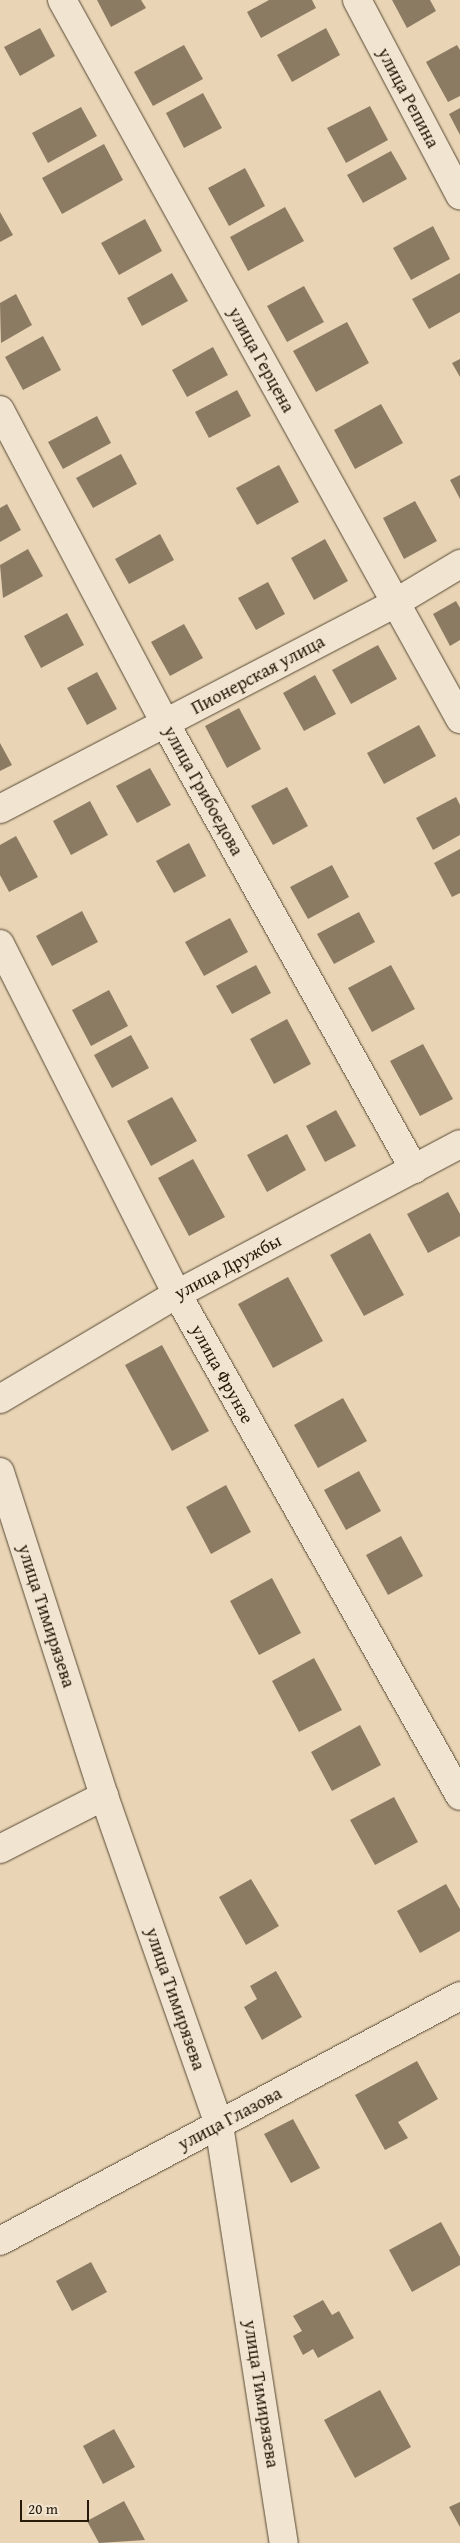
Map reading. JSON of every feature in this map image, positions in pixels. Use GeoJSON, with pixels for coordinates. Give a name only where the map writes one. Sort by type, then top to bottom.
{"type":"FeatureCollection","features":[{"type":"Feature","properties":{"kind":"street","name":"улица Герцена"},"geometry":{"type":"LineString","coordinates":[[62,0],[460,719]]}},
{"type":"Feature","properties":{"kind":"street","name":"улица Репина"},"geometry":{"type":"LineString","coordinates":[[357,0],[460,195]]}},
{"type":"Feature","properties":{"kind":"street","name":"улица Грибоедова"},"geometry":{"type":"LineString","coordinates":[[0,410],[165,723],[414,1169]]}},
{"type":"Feature","properties":{"kind":"street","name":"Пионерская улица"},"geometry":{"type":"LineString","coordinates":[[0,809],[395,603],[460,564]]}},
{"type":"Feature","properties":{"kind":"street","name":"улица Фрунзе"},"geometry":{"type":"LineString","coordinates":[[0,944],[177,1294],[460,1796]]}},
{"type":"Feature","properties":{"kind":"street","name":"улица Дружбы"},"geometry":{"type":"LineString","coordinates":[[0,1399],[177,1294],[460,1144]]}},
{"type":"Feature","properties":{"kind":"street","name":"улица Тимирязева"},"geometry":{"type":"LineString","coordinates":[[0,1472],[104,1796],[219,2125],[284,2543]]}},
{"type":"Feature","properties":{"kind":"street"},"geometry":{"type":"LineString","coordinates":[[0,1849],[104,1796]]}},
{"type":"Feature","properties":{"kind":"street","name":"улица Глазова"},"geometry":{"type":"LineString","coordinates":[[0,2241],[460,1996]]}},
{"type":"Feature","properties":{"kind":"building"},"geometry":{"type":"Polygon","coordinates":[[[97,0],[141,0],[146,8],[111,27],[97,0]]]}},
{"type":"Feature","properties":{"kind":"building"},"geometry":{"type":"Polygon","coordinates":[[[269,0],[312,0],[316,8],[261,38],[247,12],[269,0]]]}},
{"type":"Feature","properties":{"kind":"building"},"geometry":{"type":"Polygon","coordinates":[[[392,0],[430,0],[436,11],[407,28],[392,0]]]}},
{"type":"Feature","properties":{"kind":"building"},"geometry":{"type":"Polygon","coordinates":[[[40,28],[55,56],[20,76],[4,47],[40,28]]]}},
{"type":"Feature","properties":{"kind":"building"},"geometry":{"type":"Polygon","coordinates":[[[326,28],[340,55],[292,82],[277,55],[326,28]]]}},
{"type":"Feature","properties":{"kind":"building"},"geometry":{"type":"Polygon","coordinates":[[[184,45],[203,79],[153,106],[134,72],[184,45]]]}},
{"type":"Feature","properties":{"kind":"building"},"geometry":{"type":"Polygon","coordinates":[[[457,45],[460,50],[460,96],[448,102],[426,62],[457,45]]]}},
{"type":"Feature","properties":{"kind":"building"},"geometry":{"type":"Polygon","coordinates":[[[203,93],[222,128],[184,148],[166,113],[203,93]]]}},
{"type":"Feature","properties":{"kind":"building"},"geometry":{"type":"Polygon","coordinates":[[[370,106],[388,140],[346,163],[327,128],[370,106]]]}},
{"type":"Feature","properties":{"kind":"building"},"geometry":{"type":"Polygon","coordinates":[[[81,107],[97,136],[48,163],[32,133],[81,107]]]}},
{"type":"Feature","properties":{"kind":"building"},"geometry":{"type":"Polygon","coordinates":[[[460,108],[460,135],[449,114],[460,108]]]}},
{"type":"Feature","properties":{"kind":"building"},"geometry":{"type":"Polygon","coordinates":[[[104,144],[123,180],[62,214],[42,178],[104,144]]]}},
{"type":"Feature","properties":{"kind":"building"},"geometry":{"type":"Polygon","coordinates":[[[391,151],[407,179],[363,203],[347,175],[391,151]]]}},
{"type":"Feature","properties":{"kind":"building"},"geometry":{"type":"Polygon","coordinates":[[[245,168],[265,206],[229,226],[208,188],[245,168]]]}},
{"type":"Feature","properties":{"kind":"building"},"geometry":{"type":"Polygon","coordinates":[[[285,207],[304,241],[248,271],[230,237],[285,207]]]}},
{"type":"Feature","properties":{"kind":"building"},"geometry":{"type":"Polygon","coordinates":[[[0,212],[13,235],[0,242],[0,212]]]}},
{"type":"Feature","properties":{"kind":"building"},"geometry":{"type":"Polygon","coordinates":[[[145,219],[162,251],[119,275],[101,243],[145,219]]]}},
{"type":"Feature","properties":{"kind":"building"},"geometry":{"type":"Polygon","coordinates":[[[433,226],[450,259],[411,280],[393,248],[433,226]]]}},
{"type":"Feature","properties":{"kind":"building"},"geometry":{"type":"Polygon","coordinates":[[[172,273],[188,301],[142,326],[127,298],[172,273]]]}},
{"type":"Feature","properties":{"kind":"building"},"geometry":{"type":"Polygon","coordinates":[[[460,273],[460,312],[429,329],[412,299],[460,273]]]}},
{"type":"Feature","properties":{"kind":"building"},"geometry":{"type":"Polygon","coordinates":[[[304,286],[324,322],[287,342],[267,306],[304,286]]]}},
{"type":"Feature","properties":{"kind":"building"},"geometry":{"type":"Polygon","coordinates":[[[16,294],[32,325],[1,343],[0,303],[16,294]]]}},
{"type":"Feature","properties":{"kind":"building"},"geometry":{"type":"Polygon","coordinates":[[[347,322],[369,363],[316,392],[293,351],[347,322]]]}},
{"type":"Feature","properties":{"kind":"building"},"geometry":{"type":"Polygon","coordinates":[[[43,336],[61,370],[23,390],[5,357],[43,336]]]}},
{"type":"Feature","properties":{"kind":"building"},"geometry":{"type":"Polygon","coordinates":[[[213,347],[228,375],[187,397],[172,370],[213,347]]]}},
{"type":"Feature","properties":{"kind":"building"},"geometry":{"type":"Polygon","coordinates":[[[460,359],[460,377],[452,363],[460,359]]]}},
{"type":"Feature","properties":{"kind":"building"},"geometry":{"type":"Polygon","coordinates":[[[237,390],[251,416],[209,438],[195,412],[237,390]]]}},
{"type":"Feature","properties":{"kind":"building"},"geometry":{"type":"Polygon","coordinates":[[[381,404],[403,443],[355,469],[334,430],[381,404]]]}},
{"type":"Feature","properties":{"kind":"building"},"geometry":{"type":"Polygon","coordinates":[[[97,416],[111,443],[63,469],[48,442],[97,416]]]}},
{"type":"Feature","properties":{"kind":"building"},"geometry":{"type":"Polygon","coordinates":[[[121,454],[137,484],[93,508],[76,478],[121,454]]]}},
{"type":"Feature","properties":{"kind":"building"},"geometry":{"type":"Polygon","coordinates":[[[279,465],[299,502],[257,525],[236,488],[279,465]]]}},
{"type":"Feature","properties":{"kind":"building"},"geometry":{"type":"Polygon","coordinates":[[[460,475],[460,499],[450,480],[460,475]]]}},
{"type":"Feature","properties":{"kind":"building"},"geometry":{"type":"Polygon","coordinates":[[[415,501],[437,541],[404,559],[383,518],[415,501]]]}},
{"type":"Feature","properties":{"kind":"building"},"geometry":{"type":"Polygon","coordinates":[[[7,504],[21,530],[0,542],[0,508],[7,504]]]}},
{"type":"Feature","properties":{"kind":"building"},"geometry":{"type":"Polygon","coordinates":[[[160,534],[174,560],[129,584],[115,559],[160,534]]]}},
{"type":"Feature","properties":{"kind":"building"},"geometry":{"type":"Polygon","coordinates":[[[325,539],[348,581],[314,600],[291,558],[325,539]]]}},
{"type":"Feature","properties":{"kind":"building"},"geometry":{"type":"Polygon","coordinates":[[[28,549],[43,576],[3,598],[0,565],[28,549]]]}},
{"type":"Feature","properties":{"kind":"building"},"geometry":{"type":"Polygon","coordinates":[[[268,582],[285,614],[256,630],[238,598],[268,582]]]}},
{"type":"Feature","properties":{"kind":"building"},"geometry":{"type":"Polygon","coordinates":[[[456,601],[460,608],[460,640],[450,646],[433,614],[456,601]]]}},
{"type":"Feature","properties":{"kind":"building"},"geometry":{"type":"Polygon","coordinates":[[[67,613],[84,645],[41,668],[24,636],[67,613]]]}},
{"type":"Feature","properties":{"kind":"building"},"geometry":{"type":"Polygon","coordinates":[[[184,624],[203,658],[170,676],[151,642],[184,624]]]}},
{"type":"Feature","properties":{"kind":"building"},"geometry":{"type":"Polygon","coordinates":[[[378,645],[397,679],[351,704],[332,670],[378,645]]]}},
{"type":"Feature","properties":{"kind":"building"},"geometry":{"type":"Polygon","coordinates":[[[97,672],[117,709],[87,725],[67,688],[97,672]]]}},
{"type":"Feature","properties":{"kind":"building"},"geometry":{"type":"Polygon","coordinates":[[[315,675],[336,714],[304,731],[283,693],[315,675]]]}},
{"type":"Feature","properties":{"kind":"building"},"geometry":{"type":"Polygon","coordinates":[[[239,708],[261,749],[227,768],[205,726],[239,708]]]}},
{"type":"Feature","properties":{"kind":"building"},"geometry":{"type":"Polygon","coordinates":[[[419,725],[436,756],[384,784],[367,753],[419,725]]]}},
{"type":"Feature","properties":{"kind":"building"},"geometry":{"type":"Polygon","coordinates":[[[0,743],[12,765],[0,771],[0,743]]]}},
{"type":"Feature","properties":{"kind":"building"},"geometry":{"type":"Polygon","coordinates":[[[150,768],[171,805],[137,823],[116,786],[150,768]]]}},
{"type":"Feature","properties":{"kind":"building"},"geometry":{"type":"Polygon","coordinates":[[[287,787],[308,826],[273,845],[251,806],[287,787]]]}},
{"type":"Feature","properties":{"kind":"building"},"geometry":{"type":"Polygon","coordinates":[[[456,797],[460,805],[460,835],[433,850],[416,818],[456,797]]]}},
{"type":"Feature","properties":{"kind":"building"},"geometry":{"type":"Polygon","coordinates":[[[90,801],[108,835],[71,855],[53,821],[90,801]]]}},
{"type":"Feature","properties":{"kind":"building"},"geometry":{"type":"Polygon","coordinates":[[[16,836],[38,877],[9,892],[0,875],[0,845],[16,836]]]}},
{"type":"Feature","properties":{"kind":"building"},"geometry":{"type":"Polygon","coordinates":[[[189,843],[206,876],[174,893],[156,861],[189,843]]]}},
{"type":"Feature","properties":{"kind":"building"},"geometry":{"type":"Polygon","coordinates":[[[460,849],[460,893],[452,897],[434,863],[460,849]]]}},
{"type":"Feature","properties":{"kind":"building"},"geometry":{"type":"Polygon","coordinates":[[[332,865],[349,897],[308,919],[290,887],[332,865]]]}},
{"type":"Feature","properties":{"kind":"building"},"geometry":{"type":"Polygon","coordinates":[[[82,911],[98,942],[52,966],[36,936],[82,911]]]}},
{"type":"Feature","properties":{"kind":"building"},"geometry":{"type":"Polygon","coordinates":[[[359,912],[375,942],[334,964],[317,934],[359,912]]]}},
{"type":"Feature","properties":{"kind":"building"},"geometry":{"type":"Polygon","coordinates":[[[230,918],[248,952],[204,976],[185,942],[230,918]]]}},
{"type":"Feature","properties":{"kind":"building"},"geometry":{"type":"Polygon","coordinates":[[[256,965],[271,993],[232,1014],[216,986],[256,965]]]}},
{"type":"Feature","properties":{"kind":"building"},"geometry":{"type":"Polygon","coordinates":[[[391,965],[415,1009],[372,1032],[348,988],[391,965]]]}},
{"type":"Feature","properties":{"kind":"building"},"geometry":{"type":"Polygon","coordinates":[[[109,990],[128,1026],[91,1046],[72,1010],[109,990]]]}},
{"type":"Feature","properties":{"kind":"building"},"geometry":{"type":"Polygon","coordinates":[[[287,1019],[311,1064],[274,1084],[250,1039],[287,1019]]]}},
{"type":"Feature","properties":{"kind":"building"},"geometry":{"type":"Polygon","coordinates":[[[131,1035],[149,1068],[112,1088],[94,1055],[131,1035]]]}},
{"type":"Feature","properties":{"kind":"building"},"geometry":{"type":"Polygon","coordinates":[[[423,1044],[453,1099],[420,1116],[390,1061],[423,1044]]]}},
{"type":"Feature","properties":{"kind":"building"},"geometry":{"type":"Polygon","coordinates":[[[172,1097],[197,1141],[151,1166],[127,1121],[172,1097]]]}},
{"type":"Feature","properties":{"kind":"building"},"geometry":{"type":"Polygon","coordinates":[[[336,1110],[356,1146],[325,1162],[306,1126],[336,1110]]]}},
{"type":"Feature","properties":{"kind":"building"},"geometry":{"type":"Polygon","coordinates":[[[287,1134],[306,1170],[267,1192],[247,1155],[287,1134]]]}},
{"type":"Feature","properties":{"kind":"building"},"geometry":{"type":"Polygon","coordinates":[[[193,1159],[225,1217],[189,1236],[158,1178],[193,1159]]]}},
{"type":"Feature","properties":{"kind":"building"},"geometry":{"type":"Polygon","coordinates":[[[448,1192],[460,1214],[460,1236],[428,1253],[407,1214],[448,1192]]]}},
{"type":"Feature","properties":{"kind":"building"},"geometry":{"type":"Polygon","coordinates":[[[370,1233],[404,1295],[364,1316],[330,1255],[370,1233]]]}},
{"type":"Feature","properties":{"kind":"building"},"geometry":{"type":"Polygon","coordinates":[[[288,1277],[323,1341],[273,1368],[238,1304],[288,1277]]]}},
{"type":"Feature","properties":{"kind":"building"},"geometry":{"type":"Polygon","coordinates":[[[162,1345],[209,1431],[172,1451],[125,1365],[162,1345]]]}},
{"type":"Feature","properties":{"kind":"building"},"geometry":{"type":"Polygon","coordinates":[[[343,1398],[367,1441],[318,1468],[294,1425],[343,1398]]]}},
{"type":"Feature","properties":{"kind":"building"},"geometry":{"type":"Polygon","coordinates":[[[359,1471],[381,1511],[346,1530],[324,1490],[359,1471]]]}},
{"type":"Feature","properties":{"kind":"building"},"geometry":{"type":"Polygon","coordinates":[[[226,1485],[251,1532],[211,1554],[186,1507],[226,1485]]]}},
{"type":"Feature","properties":{"kind":"building"},"geometry":{"type":"Polygon","coordinates":[[[401,1536],[423,1576],[388,1595],[366,1555],[401,1536]]]}},
{"type":"Feature","properties":{"kind":"building"},"geometry":{"type":"Polygon","coordinates":[[[272,1578],[301,1633],[259,1655],[230,1601],[272,1578]]]}},
{"type":"Feature","properties":{"kind":"building"},"geometry":{"type":"Polygon","coordinates":[[[314,1658],[342,1710],[299,1732],[272,1681],[314,1658]]]}},
{"type":"Feature","properties":{"kind":"building"},"geometry":{"type":"Polygon","coordinates":[[[360,1725],[381,1765],[332,1791],[311,1752],[360,1725]]]}},
{"type":"Feature","properties":{"kind":"building"},"geometry":{"type":"Polygon","coordinates":[[[394,1797],[418,1842],[375,1865],[350,1820],[394,1797]]]}},
{"type":"Feature","properties":{"kind":"building"},"geometry":{"type":"Polygon","coordinates":[[[251,1879],[279,1926],[246,1945],[219,1897],[251,1879]]]}},
{"type":"Feature","properties":{"kind":"building"},"geometry":{"type":"Polygon","coordinates":[[[446,1884],[460,1909],[460,1931],[420,1953],[397,1911],[446,1884]]]}},
{"type":"Feature","properties":{"kind":"building"},"geometry":{"type":"Polygon","coordinates":[[[276,1971],[302,2017],[262,2040],[244,2007],[257,1999],[250,1986],[276,1971]]]}},
{"type":"Feature","properties":{"kind":"building"},"geometry":{"type":"Polygon","coordinates":[[[417,2061],[438,2099],[398,2122],[408,2138],[385,2150],[355,2095],[417,2061]]]}},
{"type":"Feature","properties":{"kind":"building"},"geometry":{"type":"Polygon","coordinates":[[[293,2119],[320,2168],[291,2183],[264,2134],[293,2119]]]}},
{"type":"Feature","properties":{"kind":"building"},"geometry":{"type":"Polygon","coordinates":[[[441,2222],[460,2257],[460,2265],[412,2292],[389,2250],[441,2222]]]}},
{"type":"Feature","properties":{"kind":"building"},"geometry":{"type":"Polygon","coordinates":[[[91,2262],[107,2292],[72,2311],[56,2281],[91,2262]]]}},
{"type":"Feature","properties":{"kind":"building"},"geometry":{"type":"Polygon","coordinates":[[[323,2300],[332,2315],[339,2311],[354,2338],[318,2358],[313,2349],[303,2355],[293,2336],[302,2331],[293,2316],[323,2300]]]}},
{"type":"Feature","properties":{"kind":"building"},"geometry":{"type":"Polygon","coordinates":[[[380,2390],[411,2447],[355,2478],[324,2420],[380,2390]]]}},
{"type":"Feature","properties":{"kind":"building"},"geometry":{"type":"Polygon","coordinates":[[[114,2429],[135,2467],[103,2484],[83,2446],[114,2429]]]}},
{"type":"Feature","properties":{"kind":"building"},"geometry":{"type":"Polygon","coordinates":[[[124,2501],[145,2540],[99,2543],[87,2521],[124,2501]]]}},
{"type":"Feature","properties":{"kind":"building"},"geometry":{"type":"Polygon","coordinates":[[[460,2502],[460,2527],[449,2507],[460,2502]]]}}]}
